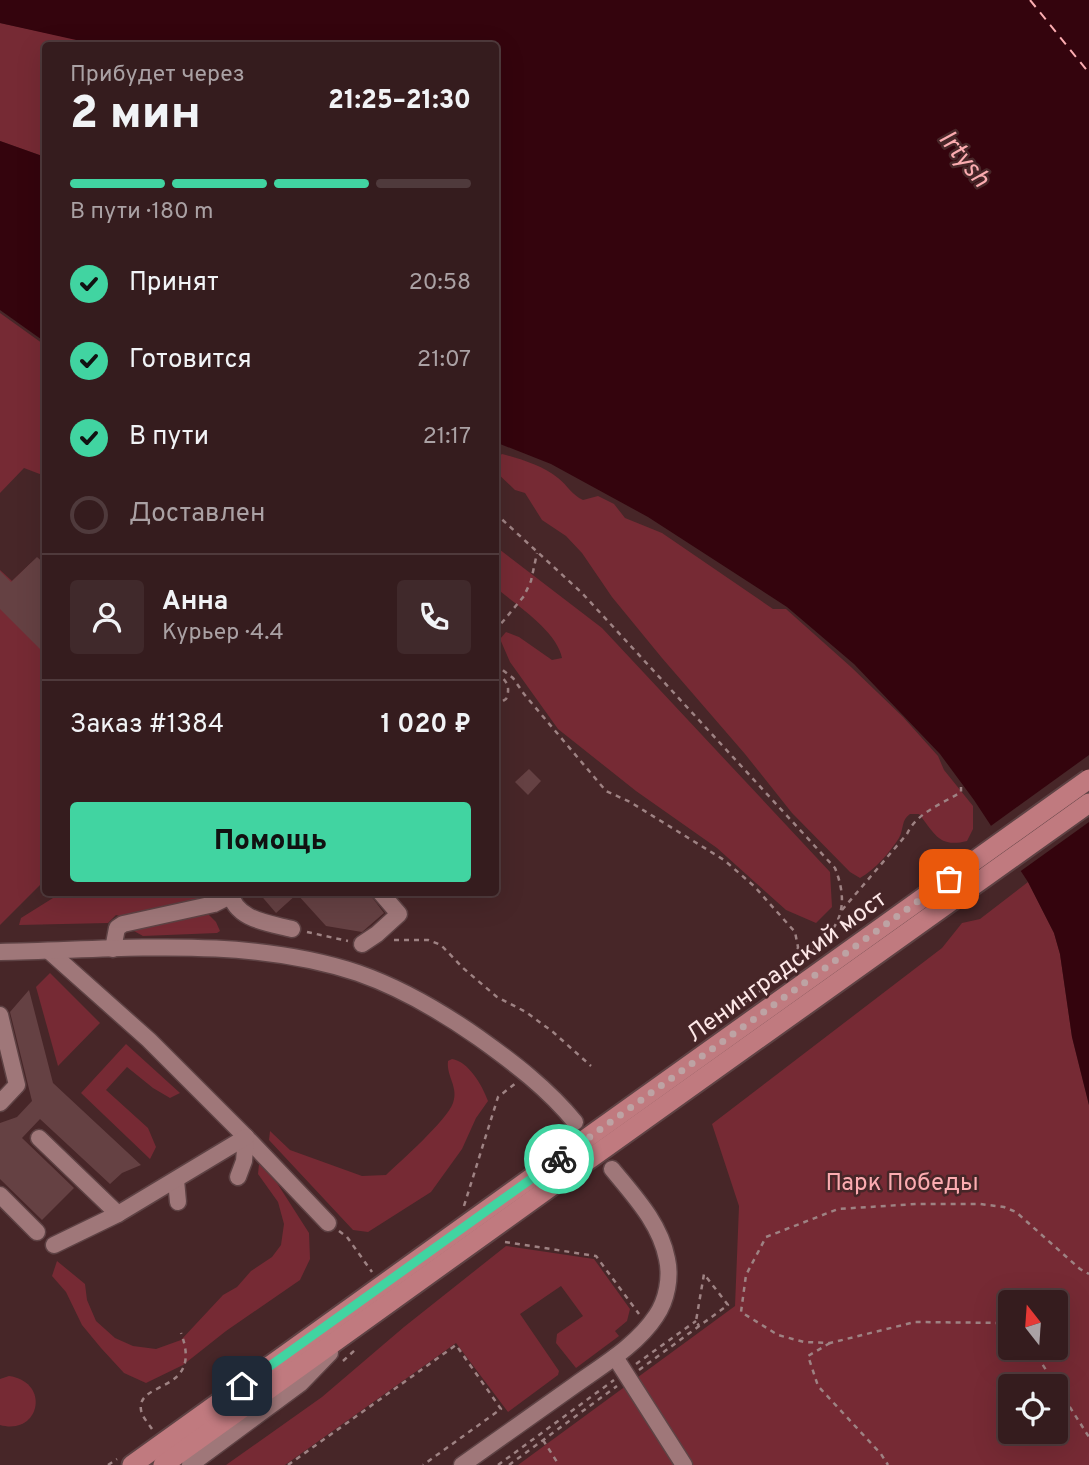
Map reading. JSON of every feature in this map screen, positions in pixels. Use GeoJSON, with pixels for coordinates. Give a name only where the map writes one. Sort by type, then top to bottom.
{"type":"FeatureCollection","features":[{"type":"Feature","properties":{"kind":"main road","name":"Ленинградский мост"},"geometry":{"type":"LineString","coordinates":[[551,1175],[1089,779]]}},
{"type":"Feature","properties":{"kind":"main road","name":"Ленинградский мост"},"geometry":{"type":"LineString","coordinates":[[551,1175],[1089,803]]}},
{"type":"Feature","properties":{"kind":"main road"},"geometry":{"type":"LineString","coordinates":[[163,1465],[356,1337],[551,1175]]}},
{"type":"Feature","properties":{"kind":"main road"},"geometry":{"type":"LineString","coordinates":[[132,1465],[551,1175]]}},
{"type":"Feature","properties":{"kind":"street"},"geometry":{"type":"LineString","coordinates":[[118,953],[117,928],[123,924],[214,904],[227,896]]}},
{"type":"Feature","properties":{"kind":"street"},"geometry":{"type":"LineString","coordinates":[[231,896],[242,912],[255,920],[292,929]]}},
{"type":"Feature","properties":{"kind":"street"},"geometry":{"type":"LineString","coordinates":[[362,944],[399,914],[383,896]]}},
{"type":"Feature","properties":{"kind":"street"},"geometry":{"type":"LineString","coordinates":[[262,952],[268,923]]}},
{"type":"Feature","properties":{"kind":"street"},"geometry":{"type":"LineString","coordinates":[[0,952],[118,953],[205,948],[262,952],[320,963],[359,974],[399,990],[437,1010],[510,1060],[543,1088],[575,1122]]}},
{"type":"Feature","properties":{"kind":"street"},"geometry":{"type":"LineString","coordinates":[[48,951],[149,1040],[328,1223]]}},
{"type":"Feature","properties":{"kind":"street"},"geometry":{"type":"LineString","coordinates":[[0,1015],[16,1085],[0,1103]]}},
{"type":"Feature","properties":{"kind":"street"},"geometry":{"type":"LineString","coordinates":[[238,1177],[244,1161],[246,1137]]}},
{"type":"Feature","properties":{"kind":"street"},"geometry":{"type":"LineString","coordinates":[[54,1245],[118,1214],[246,1137]]}},
{"type":"Feature","properties":{"kind":"street"},"geometry":{"type":"LineString","coordinates":[[39,1139],[118,1214]]}},
{"type":"Feature","properties":{"kind":"street"},"geometry":{"type":"LineString","coordinates":[[462,1465],[615,1357],[656,1316],[664,1300],[668,1280],[665,1251],[653,1222],[612,1169]]}},
{"type":"Feature","properties":{"kind":"street"},"geometry":{"type":"LineString","coordinates":[[176,1180],[178,1202]]}},
{"type":"Feature","properties":{"kind":"street"},"geometry":{"type":"LineString","coordinates":[[0,1195],[37,1232]]}},
{"type":"Feature","properties":{"kind":"street"},"geometry":{"type":"LineString","coordinates":[[190,1465],[301,1383],[356,1337]]}},
{"type":"Feature","properties":{"kind":"street"},"geometry":{"type":"LineString","coordinates":[[615,1357],[684,1465]]}},
{"type":"Feature","properties":{"kind":"path"},"geometry":{"type":"LineString","coordinates":[[499,517],[582,593],[835,868],[842,885],[842,909],[836,928],[818,947],[721,1020]]}},
{"type":"Feature","properties":{"kind":"path"},"geometry":{"type":"LineString","coordinates":[[499,626],[524,596],[531,581],[537,553]]}},
{"type":"Feature","properties":{"kind":"path"},"geometry":{"type":"LineString","coordinates":[[499,667],[513,678],[606,791],[677,829],[724,860],[754,886],[795,932],[798,947],[796,961],[786,972]]}},
{"type":"Feature","properties":{"kind":"path"},"geometry":{"type":"LineString","coordinates":[[499,676],[504,678],[509,688],[506,699],[499,703]]}},
{"type":"Feature","properties":{"kind":"path"},"geometry":{"type":"LineString","coordinates":[[842,909],[907,834],[911,824],[961,792],[961,788]]}},
{"type":"Feature","properties":{"kind":"path"},"geometry":{"type":"LineString","coordinates":[[292,929],[362,944]]}},
{"type":"Feature","properties":{"kind":"path"},"geometry":{"type":"LineString","coordinates":[[377,934],[398,940],[428,940],[440,945],[497,997],[526,1012],[591,1066]]}},
{"type":"Feature","properties":{"kind":"path"},"geometry":{"type":"LineString","coordinates":[[463,1210],[498,1097],[518,1080]]}},
{"type":"Feature","properties":{"kind":"path"},"geometry":{"type":"LineString","coordinates":[[998,1323],[915,1322],[830,1343],[804,1342],[778,1335],[741,1312],[746,1275],[766,1237],[838,1209],[916,1204],[980,1204],[1004,1207],[1016,1212],[1080,1269],[1089,1273]]}},
{"type":"Feature","properties":{"kind":"path"},"geometry":{"type":"LineString","coordinates":[[347,1237],[374,1275]]}},
{"type":"Feature","properties":{"kind":"path"},"geometry":{"type":"LineString","coordinates":[[497,1240],[596,1256],[640,1317],[646,1308]]}},
{"type":"Feature","properties":{"kind":"path"},"geometry":{"type":"LineString","coordinates":[[699,1326],[696,1321],[704,1274],[728,1306]]}},
{"type":"Feature","properties":{"kind":"path"},"geometry":{"type":"LineString","coordinates":[[498,1465],[696,1321]]}},
{"type":"Feature","properties":{"kind":"path"},"geometry":{"type":"LineString","coordinates":[[154,1432],[141,1412],[141,1406],[149,1395],[186,1367],[188,1357],[181,1333]]}},
{"type":"Feature","properties":{"kind":"path"},"geometry":{"type":"LineString","coordinates":[[343,1361],[356,1337]]}},
{"type":"Feature","properties":{"kind":"path"},"geometry":{"type":"LineString","coordinates":[[830,1343],[808,1356],[818,1386],[888,1465]]}},
{"type":"Feature","properties":{"kind":"path"},"geometry":{"type":"LineString","coordinates":[[288,1465],[456,1345],[501,1409],[423,1465]]}},
{"type":"Feature","properties":{"kind":"path"},"geometry":{"type":"LineString","coordinates":[[1040,1360],[1089,1437]]}},
{"type":"Feature","properties":{"kind":"path"},"geometry":{"type":"LineString","coordinates":[[544,1440],[559,1465]]}},
{"type":"Feature","properties":{"kind":"green space"},"geometry":{"type":"Polygon","coordinates":[[[0,23],[89,42],[42,42],[42,156],[0,141],[0,23]]]}},
{"type":"Feature","properties":{"kind":"green space"},"geometry":{"type":"Polygon","coordinates":[[[0,313],[42,343],[42,475],[24,468],[0,493],[0,313]]]}},
{"type":"Feature","properties":{"kind":"green space"},"geometry":{"type":"Polygon","coordinates":[[[502,454],[546,470],[583,500],[598,496],[614,504],[625,518],[662,533],[773,609],[786,609],[903,717],[938,756],[944,770],[973,806],[973,829],[967,841],[944,841],[919,814],[910,814],[904,822],[899,838],[877,866],[860,878],[850,872],[792,813],[612,597],[582,553],[566,536],[542,520],[525,493],[515,490],[499,475],[499,456],[502,454]]]}},
{"type":"Feature","properties":{"kind":"green space"},"geometry":{"type":"Polygon","coordinates":[[[499,549],[602,628],[830,872],[832,907],[816,923],[786,910],[717,848],[636,791],[558,729],[510,662],[500,639],[506,632],[519,637],[552,660],[562,658],[552,638],[499,590],[499,549]]]}},
{"type":"Feature","properties":{"kind":"green space"},"geometry":{"type":"Polygon","coordinates":[[[31,563],[42,573],[42,883],[0,925],[0,570],[12,581],[31,563]]]}},
{"type":"Feature","properties":{"kind":"green space","name":"Парк Победы"},"geometry":{"type":"Polygon","coordinates":[[[1028,882],[1054,933],[1060,954],[1072,1037],[1089,1105],[1089,1465],[518,1465],[735,1306],[739,1206],[712,1124],[942,948],[962,923],[980,919],[1028,882]]]}},
{"type":"Feature","properties":{"kind":"green space"},"geometry":{"type":"Polygon","coordinates":[[[56,896],[198,896],[196,902],[216,922],[220,931],[143,936],[125,926],[126,918],[116,915],[108,923],[19,925],[21,918],[56,896]]]}},
{"type":"Feature","properties":{"kind":"green space"},"geometry":{"type":"Polygon","coordinates":[[[50,973],[100,1023],[58,1066],[36,987],[50,973]]]}},
{"type":"Feature","properties":{"kind":"green space"},"geometry":{"type":"Polygon","coordinates":[[[126,1044],[180,1093],[170,1098],[127,1067],[106,1090],[148,1128],[156,1147],[150,1159],[81,1093],[126,1044]]]}},
{"type":"Feature","properties":{"kind":"green space"},"geometry":{"type":"Polygon","coordinates":[[[452,1059],[469,1069],[488,1101],[476,1118],[462,1149],[431,1192],[368,1232],[353,1230],[269,1140],[270,1131],[290,1150],[362,1176],[386,1175],[423,1140],[453,1103],[454,1087],[448,1066],[448,1061],[452,1059]]]}},
{"type":"Feature","properties":{"kind":"green space"},"geometry":{"type":"Polygon","coordinates":[[[259,1164],[277,1183],[309,1233],[310,1259],[300,1280],[226,1331],[183,1365],[146,1383],[124,1373],[82,1325],[66,1292],[52,1276],[57,1261],[85,1284],[87,1300],[96,1321],[115,1338],[133,1346],[156,1349],[181,1340],[223,1295],[237,1287],[251,1271],[272,1257],[281,1245],[284,1224],[278,1202],[258,1174],[259,1164]]]}},
{"type":"Feature","properties":{"kind":"green space"},"geometry":{"type":"Polygon","coordinates":[[[506,1246],[594,1259],[630,1309],[627,1321],[615,1331],[619,1336],[576,1368],[556,1343],[557,1334],[583,1316],[561,1286],[520,1314],[559,1371],[558,1375],[508,1412],[456,1343],[285,1465],[226,1465],[322,1397],[506,1246]]]}},
{"type":"Feature","properties":{"kind":"green space"},"geometry":{"type":"Polygon","coordinates":[[[9,1376],[22,1380],[31,1388],[35,1397],[32,1416],[24,1423],[14,1426],[0,1425],[0,1379],[9,1376]]]}},
{"type":"Feature","properties":{"kind":"water","name":"Irtysh"},"geometry":{"type":"Polygon","coordinates":[[[0,0],[1089,0],[1089,1105],[1072,1037],[1060,954],[1054,933],[1028,882],[940,754],[854,664],[787,607],[648,517],[551,464],[499,444],[499,42],[85,42],[0,23],[0,0]]]}},
{"type":"Feature","properties":{"kind":"water"},"geometry":{"type":"Polygon","coordinates":[[[0,141],[42,156],[42,340],[0,310],[0,141]]]}},
{"type":"Feature","properties":{"kind":"pier"},"geometry":{"type":"Polygon","coordinates":[[[1089,755],[1089,822],[1018,873],[988,828],[1089,755]]]}},
{"type":"Feature","properties":{"kind":"building"},"geometry":{"type":"Polygon","coordinates":[[[37,557],[42,561],[42,651],[0,609],[0,571],[11,582],[37,557]]]}},
{"type":"Feature","properties":{"kind":"building"},"geometry":{"type":"Polygon","coordinates":[[[529,769],[541,781],[528,795],[515,782],[529,769]]]}},
{"type":"Feature","properties":{"kind":"building"},"geometry":{"type":"Polygon","coordinates":[[[261,896],[295,896],[276,913],[261,896]]]}},
{"type":"Feature","properties":{"kind":"building"},"geometry":{"type":"Polygon","coordinates":[[[299,896],[371,896],[384,913],[362,932],[326,926],[299,896]]]}},
{"type":"Feature","properties":{"kind":"building"},"geometry":{"type":"Polygon","coordinates":[[[29,990],[53,1083],[141,1165],[122,1173],[110,1184],[40,1119],[22,1138],[74,1188],[42,1220],[0,1179],[0,1123],[17,1117],[32,1101],[10,1012],[29,990]]]}},
{"type":"Feature","properties":{"kind":"ferry route"},"geometry":{"type":"LineString","coordinates":[[1030,0],[1089,73]]}},
{"type":"Feature","properties":{"kind":"way so far"},"geometry":{"type":"LineString","coordinates":[[559,1159],[949,879]]}},
{"type":"Feature","properties":{"kind":"route"},"geometry":{"type":"LineString","coordinates":[[242,1386],[559,1159]]}}]}
